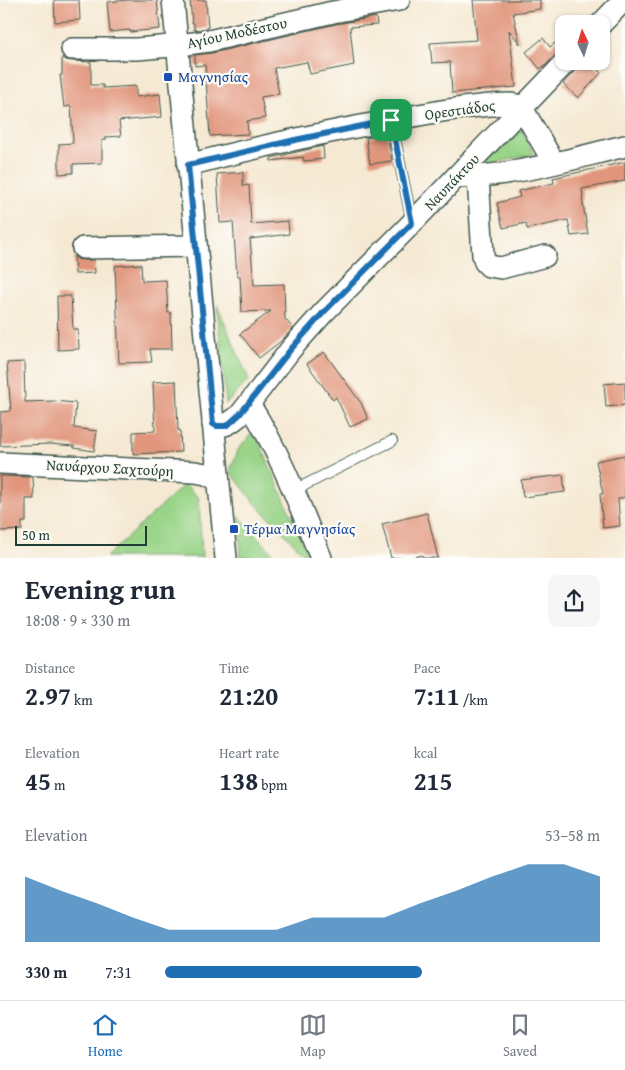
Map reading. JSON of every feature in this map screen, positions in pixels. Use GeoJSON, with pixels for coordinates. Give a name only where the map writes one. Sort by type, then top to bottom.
{"type":"FeatureCollection","features":[{"type":"Feature","properties":{"kind":"street"},"geometry":{"type":"LineString","coordinates":[[172,0],[226,558]]}},
{"type":"Feature","properties":{"kind":"street","name":"Αγίου Μοδέστου"},"geometry":{"type":"LineString","coordinates":[[72,49],[137,49],[177,46],[209,41],[333,12],[399,0]]}},
{"type":"Feature","properties":{"kind":"street"},"geometry":{"type":"LineString","coordinates":[[610,15],[624,0]]}},
{"type":"Feature","properties":{"kind":"street","name":"Ναυπάκτου"},"geometry":{"type":"LineString","coordinates":[[213,424],[221,426],[229,424],[240,414],[291,349],[323,313],[558,70]]}},
{"type":"Feature","properties":{"kind":"street","name":"Ορεστιάδος"},"geometry":{"type":"LineString","coordinates":[[188,165],[391,120],[500,104],[517,105],[522,108]]}},
{"type":"Feature","properties":{"kind":"street"},"geometry":{"type":"LineString","coordinates":[[522,108],[554,163]]}},
{"type":"Feature","properties":{"kind":"street"},"geometry":{"type":"LineString","coordinates":[[456,177],[478,177],[512,172],[625,146]]}},
{"type":"Feature","properties":{"kind":"street"},"geometry":{"type":"LineString","coordinates":[[478,177],[485,262],[489,266],[501,268],[545,256]]}},
{"type":"Feature","properties":{"kind":"street"},"geometry":{"type":"LineString","coordinates":[[83,248],[196,246]]}},
{"type":"Feature","properties":{"kind":"street"},"geometry":{"type":"LineString","coordinates":[[249,404],[262,425],[293,491],[321,558]]}},
{"type":"Feature","properties":{"kind":"street","name":"Ναυάρχου Σαχτούρη"},"geometry":{"type":"LineString","coordinates":[[0,463],[195,472],[206,474],[218,480]]}},
{"type":"Feature","properties":{"kind":"lane"},"geometry":{"type":"LineString","coordinates":[[391,120],[412,223]]}},
{"type":"Feature","properties":{"kind":"lane"},"geometry":{"type":"LineString","coordinates":[[293,491],[392,441]]}},
{"type":"Feature","properties":{"kind":"green space"},"geometry":{"type":"Polygon","coordinates":[[[518,123],[534,154],[489,164],[485,162],[485,161],[518,123]]]}},
{"type":"Feature","properties":{"kind":"green space"},"geometry":{"type":"Polygon","coordinates":[[[217,305],[249,380],[226,404],[217,305]]]}},
{"type":"Feature","properties":{"kind":"green space"},"geometry":{"type":"Polygon","coordinates":[[[255,432],[307,552],[303,553],[253,501],[230,471],[239,448],[255,432]]]}},
{"type":"Feature","properties":{"kind":"green space"},"geometry":{"type":"Polygon","coordinates":[[[185,484],[199,498],[202,557],[106,557],[185,484]]]}},
{"type":"Feature","properties":{"kind":"green space"},"geometry":{"type":"Polygon","coordinates":[[[239,516],[276,557],[241,557],[239,516]]]}},
{"type":"Feature","properties":{"kind":"building"},"geometry":{"type":"Polygon","coordinates":[[[54,0],[79,0],[80,20],[55,22],[54,0]]]}},
{"type":"Feature","properties":{"kind":"building"},"geometry":{"type":"Polygon","coordinates":[[[157,0],[160,29],[110,32],[107,2],[157,0]]]}},
{"type":"Feature","properties":{"kind":"building"},"geometry":{"type":"Polygon","coordinates":[[[190,0],[206,0],[208,28],[194,30],[190,0]]]}},
{"type":"Feature","properties":{"kind":"building"},"geometry":{"type":"Polygon","coordinates":[[[473,0],[540,0],[540,9],[513,13],[520,44],[509,30],[516,87],[452,93],[450,62],[432,63],[430,43],[477,40],[473,0]]]}},
{"type":"Feature","properties":{"kind":"building"},"geometry":{"type":"Polygon","coordinates":[[[376,17],[377,25],[350,27],[354,65],[310,74],[307,62],[274,68],[279,94],[261,97],[265,118],[247,121],[248,134],[210,136],[205,65],[195,66],[195,55],[212,53],[336,24],[376,17]]]}},
{"type":"Feature","properties":{"kind":"building"},"geometry":{"type":"Polygon","coordinates":[[[543,38],[550,47],[555,43],[555,55],[540,69],[526,52],[543,38]]]}},
{"type":"Feature","properties":{"kind":"building"},"geometry":{"type":"Polygon","coordinates":[[[62,57],[66,60],[91,62],[91,85],[103,85],[103,88],[136,86],[136,97],[160,94],[162,117],[119,121],[121,136],[106,137],[106,140],[102,140],[102,163],[73,164],[73,173],[59,174],[59,144],[73,143],[71,106],[64,107],[60,75],[62,75],[62,57]]]}},
{"type":"Feature","properties":{"kind":"building"},"geometry":{"type":"Polygon","coordinates":[[[575,70],[598,70],[601,73],[578,98],[563,84],[575,70]]]}},
{"type":"Feature","properties":{"kind":"building"},"geometry":{"type":"Polygon","coordinates":[[[387,134],[392,161],[370,164],[366,138],[387,134]]]}},
{"type":"Feature","properties":{"kind":"building"},"geometry":{"type":"Polygon","coordinates":[[[323,146],[324,159],[304,161],[303,157],[271,161],[271,158],[323,146]]]}},
{"type":"Feature","properties":{"kind":"building"},"geometry":{"type":"Polygon","coordinates":[[[625,162],[625,181],[582,189],[588,234],[571,236],[568,220],[527,229],[526,223],[503,228],[497,203],[520,197],[518,191],[554,183],[553,178],[625,162]]]}},
{"type":"Feature","properties":{"kind":"building"},"geometry":{"type":"Polygon","coordinates":[[[243,172],[243,186],[249,185],[251,224],[288,221],[289,234],[250,239],[254,285],[284,284],[285,319],[293,328],[281,341],[259,358],[240,334],[271,311],[242,312],[240,276],[237,276],[233,222],[220,223],[217,174],[243,172]]]}},
{"type":"Feature","properties":{"kind":"building"},"geometry":{"type":"Polygon","coordinates":[[[74,256],[77,259],[94,260],[95,273],[75,274],[74,256]]]}},
{"type":"Feature","properties":{"kind":"building"},"geometry":{"type":"Polygon","coordinates":[[[141,264],[142,281],[166,280],[168,313],[171,313],[172,349],[150,349],[152,362],[119,363],[115,266],[141,264]]]}},
{"type":"Feature","properties":{"kind":"building"},"geometry":{"type":"Polygon","coordinates":[[[57,296],[71,296],[73,329],[78,329],[79,349],[58,350],[57,296]]]}},
{"type":"Feature","properties":{"kind":"building"},"geometry":{"type":"Polygon","coordinates":[[[324,352],[361,403],[368,419],[350,427],[336,397],[333,400],[307,364],[324,352]]]}},
{"type":"Feature","properties":{"kind":"building"},"geometry":{"type":"Polygon","coordinates":[[[24,362],[25,402],[53,401],[76,403],[74,428],[97,431],[94,451],[74,448],[74,446],[50,444],[0,446],[0,412],[11,411],[7,363],[24,362]]]}},
{"type":"Feature","properties":{"kind":"building"},"geometry":{"type":"Polygon","coordinates":[[[176,381],[181,452],[133,454],[133,432],[155,431],[153,382],[176,381]]]}},
{"type":"Feature","properties":{"kind":"building"},"geometry":{"type":"Polygon","coordinates":[[[625,382],[625,405],[606,407],[604,384],[625,382]]]}},
{"type":"Feature","properties":{"kind":"building"},"geometry":{"type":"Polygon","coordinates":[[[625,455],[625,497],[618,499],[620,526],[603,528],[600,494],[603,494],[596,461],[625,455]]]}},
{"type":"Feature","properties":{"kind":"building"},"geometry":{"type":"Polygon","coordinates":[[[563,475],[565,492],[523,497],[521,480],[563,475]]]}},
{"type":"Feature","properties":{"kind":"building"},"geometry":{"type":"Polygon","coordinates":[[[0,476],[33,477],[34,499],[26,499],[26,522],[22,522],[22,530],[0,531],[0,476]]]}},
{"type":"Feature","properties":{"kind":"building"},"geometry":{"type":"Polygon","coordinates":[[[427,513],[438,558],[423,558],[422,555],[411,558],[391,558],[382,524],[427,513]]]}},
{"type":"Feature","properties":{"kind":"place","name":"Μαγνησίας"},"geometry":{"type":"Point","coordinates":[168,77]}},
{"type":"Feature","properties":{"kind":"place","name":"Τέρμα Μαγνησίας"},"geometry":{"type":"Point","coordinates":[234,529]}},
{"type":"Feature","properties":{"kind":"route"},"geometry":{"type":"LineString","coordinates":[[391,120],[412,223],[323,313],[291,349],[240,414],[225,426],[213,424],[188,165],[391,120]]}}]}
